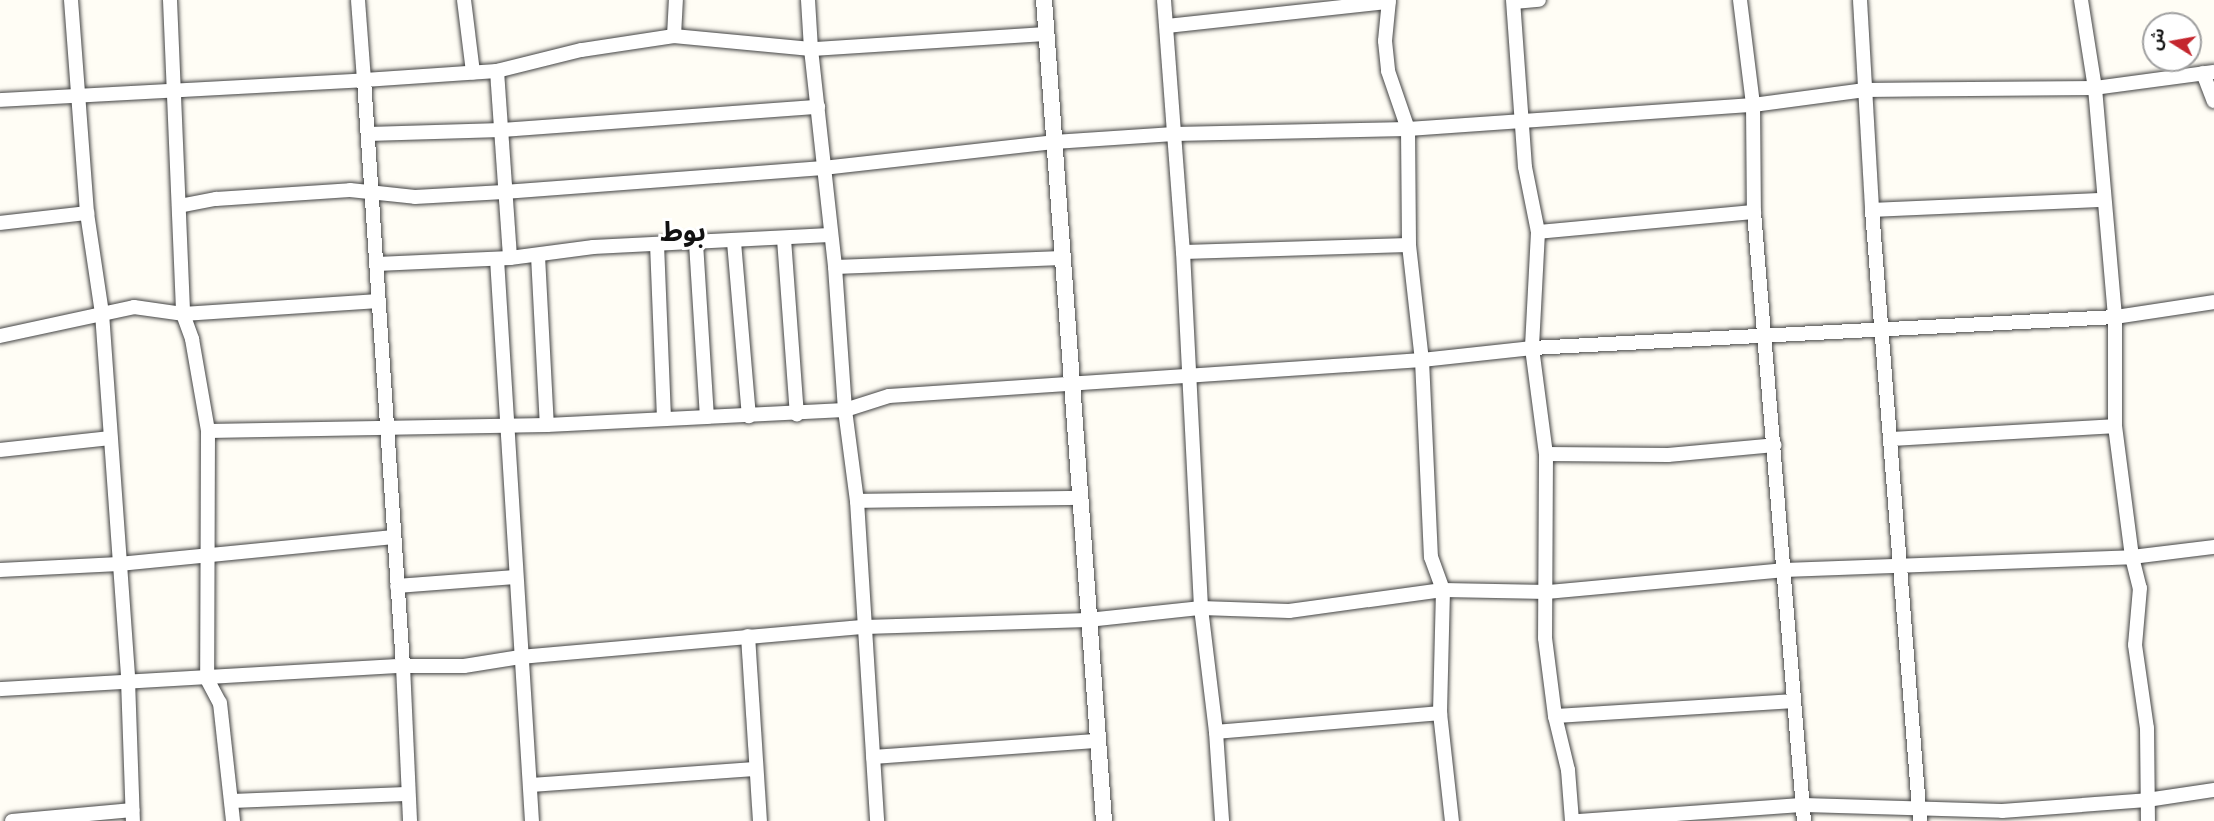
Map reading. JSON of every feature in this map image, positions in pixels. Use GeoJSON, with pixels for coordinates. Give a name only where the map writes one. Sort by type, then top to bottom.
{"type":"FeatureCollection","features":[{"type":"Feature","properties":{"kind":"street"},"geometry":{"type":"LineString","coordinates":[[12,821],[133,815],[128,680],[102,313],[87,213],[71,0]]}},
{"type":"Feature","properties":{"kind":"street"},"geometry":{"type":"LineString","coordinates":[[170,0],[183,314],[208,431],[207,679],[220,703],[233,821]]}},
{"type":"Feature","properties":{"kind":"street"},"geometry":{"type":"LineString","coordinates":[[357,0],[389,425],[403,666],[405,794],[410,821]]}},
{"type":"Feature","properties":{"kind":"street"},"geometry":{"type":"LineString","coordinates":[[464,0],[473,72]]}},
{"type":"Feature","properties":{"kind":"street"},"geometry":{"type":"LineString","coordinates":[[674,36],[676,0]]}},
{"type":"Feature","properties":{"kind":"street"},"geometry":{"type":"LineString","coordinates":[[808,0],[811,48],[835,267],[845,410],[857,501],[877,821]]}},
{"type":"Feature","properties":{"kind":"street"},"geometry":{"type":"LineString","coordinates":[[1044,0],[1104,821]]}},
{"type":"Feature","properties":{"kind":"street"},"geometry":{"type":"LineString","coordinates":[[1164,0],[1183,252],[1201,608],[1216,732],[1222,821]]}},
{"type":"Feature","properties":{"kind":"street"},"geometry":{"type":"LineString","coordinates":[[1539,0],[1513,1],[1525,167],[1538,232],[1532,348],[1546,454],[1543,554],[1548,592],[1545,638],[1555,716],[1568,770],[1572,821]]}},
{"type":"Feature","properties":{"kind":"street"},"geometry":{"type":"LineString","coordinates":[[1740,0],[1752,105],[1754,213],[1775,445],[1792,701],[1804,821]]}},
{"type":"Feature","properties":{"kind":"street"},"geometry":{"type":"LineString","coordinates":[[1860,0],[1872,210],[1883,327],[1919,814]]}},
{"type":"Feature","properties":{"kind":"street"},"geometry":{"type":"LineString","coordinates":[[2081,0],[2095,88],[2115,317],[2115,426],[2132,557],[2140,588],[2135,645],[2147,728],[2148,821]]}},
{"type":"Feature","properties":{"kind":"street"},"geometry":{"type":"LineString","coordinates":[[1167,26],[1389,1],[1385,40],[1388,70],[1408,129],[1410,245],[1422,360],[1431,557],[1443,590],[1440,713],[1452,821]]}},
{"type":"Feature","properties":{"kind":"street"},"geometry":{"type":"LineString","coordinates":[[0,100],[497,71],[581,50],[674,36],[811,48],[1046,34]]}},
{"type":"Feature","properties":{"kind":"street"},"geometry":{"type":"LineString","coordinates":[[497,71],[504,192],[506,426],[532,821]]}},
{"type":"Feature","properties":{"kind":"street"},"geometry":{"type":"LineString","coordinates":[[179,207],[216,199],[372,192],[415,197],[504,192],[824,168],[1054,141],[1174,134],[1408,129],[1522,119],[1752,105],[1865,90],[2095,88],[2209,73],[2214,101]]}},
{"type":"Feature","properties":{"kind":"street"},"geometry":{"type":"LineString","coordinates":[[368,134],[502,130],[818,107]]}},
{"type":"Feature","properties":{"kind":"street"},"geometry":{"type":"LineString","coordinates":[[1872,210],[2104,200]]}},
{"type":"Feature","properties":{"kind":"street"},"geometry":{"type":"LineString","coordinates":[[0,223],[87,213]]}},
{"type":"Feature","properties":{"kind":"street"},"geometry":{"type":"LineString","coordinates":[[1538,232],[1754,213]]}},
{"type":"Feature","properties":{"kind":"street"},"geometry":{"type":"LineString","coordinates":[[377,264],[538,256],[593,247],[734,242],[830,235]]}},
{"type":"Feature","properties":{"kind":"street"},"geometry":{"type":"LineString","coordinates":[[784,239],[797,415]]}},
{"type":"Feature","properties":{"kind":"street"},"geometry":{"type":"LineString","coordinates":[[734,242],[749,416]]}},
{"type":"Feature","properties":{"kind":"street"},"geometry":{"type":"LineString","coordinates":[[696,243],[707,417]]}},
{"type":"Feature","properties":{"kind":"street"},"geometry":{"type":"LineString","coordinates":[[657,244],[664,419]]}},
{"type":"Feature","properties":{"kind":"street"},"geometry":{"type":"LineString","coordinates":[[1183,252],[1410,245]]}},
{"type":"Feature","properties":{"kind":"street"},"geometry":{"type":"LineString","coordinates":[[538,256],[547,425]]}},
{"type":"Feature","properties":{"kind":"street"},"geometry":{"type":"LineString","coordinates":[[835,267],[1062,258]]}},
{"type":"Feature","properties":{"kind":"street"},"geometry":{"type":"LineString","coordinates":[[0,336],[134,307],[183,314],[379,301]]}},
{"type":"Feature","properties":{"kind":"street"},"geometry":{"type":"LineString","coordinates":[[208,431],[389,425],[547,425],[797,415],[845,410],[889,396],[1422,360],[1532,348],[1764,333],[2115,317],[2214,303]]}},
{"type":"Feature","properties":{"kind":"street"},"geometry":{"type":"LineString","coordinates":[[1890,439],[2115,426]]}},
{"type":"Feature","properties":{"kind":"street"},"geometry":{"type":"LineString","coordinates":[[0,450],[110,438]]}},
{"type":"Feature","properties":{"kind":"street"},"geometry":{"type":"LineString","coordinates":[[1546,454],[1668,455],[1775,445]]}},
{"type":"Feature","properties":{"kind":"street"},"geometry":{"type":"LineString","coordinates":[[857,501],[1079,498]]}},
{"type":"Feature","properties":{"kind":"street"},"geometry":{"type":"LineString","coordinates":[[0,570],[119,564],[394,537]]}},
{"type":"Feature","properties":{"kind":"street"},"geometry":{"type":"LineString","coordinates":[[0,689],[128,680],[207,679],[403,666],[464,666],[520,657],[865,627],[1088,620],[1201,608],[1289,611],[1443,590],[1548,592],[1784,570],[2132,557],[2209,547],[2214,538]]}},
{"type":"Feature","properties":{"kind":"street"},"geometry":{"type":"LineString","coordinates":[[398,586],[515,577]]}},
{"type":"Feature","properties":{"kind":"street"},"geometry":{"type":"LineString","coordinates":[[748,636],[754,769],[760,821]]}},
{"type":"Feature","properties":{"kind":"street"},"geometry":{"type":"LineString","coordinates":[[1555,716],[1792,701]]}},
{"type":"Feature","properties":{"kind":"street"},"geometry":{"type":"LineString","coordinates":[[1216,732],[1440,713]]}},
{"type":"Feature","properties":{"kind":"street"},"geometry":{"type":"LineString","coordinates":[[873,757],[1098,741]]}},
{"type":"Feature","properties":{"kind":"street"},"geometry":{"type":"LineString","coordinates":[[531,785],[754,769]]}},
{"type":"Feature","properties":{"kind":"street"},"geometry":{"type":"LineString","coordinates":[[1579,821],[1804,805],[1919,814],[2002,811],[2147,800],[2214,790]]}},
{"type":"Feature","properties":{"kind":"street"},"geometry":{"type":"LineString","coordinates":[[232,801],[405,794]]}},
{"type":"Feature","properties":{"kind":"district","name":"بوط"},"geometry":{"type":"Point","coordinates":[683,232]}}]}
